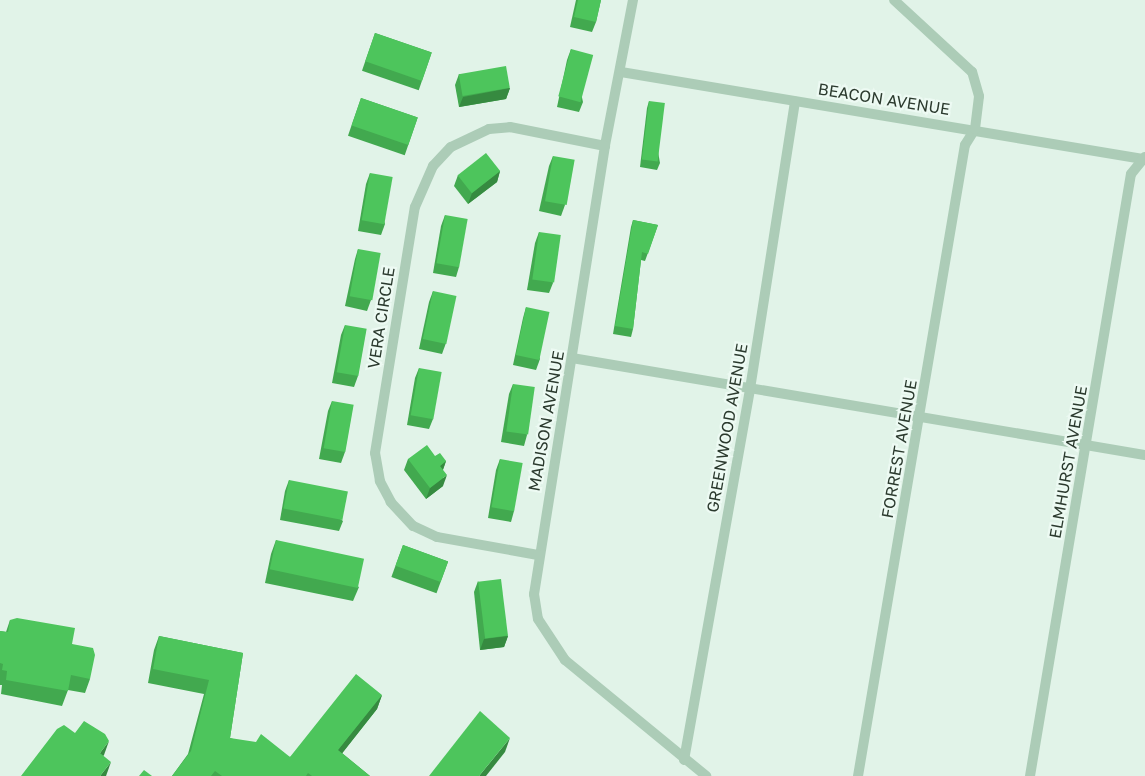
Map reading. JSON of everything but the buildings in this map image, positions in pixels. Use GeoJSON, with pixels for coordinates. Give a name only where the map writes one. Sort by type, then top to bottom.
{"type":"FeatureCollection","features":[{"type":"Feature","properties":{"kind":"street","name":"MADISON AVENUE"},"geometry":{"type":"LineString","coordinates":[[633,0],[605,146],[538,555],[534,594],[538,619],[548,638],[565,660],[706,776]]}},
{"type":"Feature","properties":{"kind":"street","name":"FORREST AVENUE"},"geometry":{"type":"LineString","coordinates":[[858,776],[965,145],[975,129],[979,96],[972,72],[894,0]]}},
{"type":"Feature","properties":{"kind":"street","name":"BEACON AVENUE"},"geometry":{"type":"LineString","coordinates":[[621,72],[1144,158]]}},
{"type":"Feature","properties":{"kind":"street","name":"GREENWOOD AVENUE"},"geometry":{"type":"LineString","coordinates":[[684,760],[750,389],[795,101]]}},
{"type":"Feature","properties":{"kind":"street","name":"VERA CIRCLE"},"geometry":{"type":"LineString","coordinates":[[538,555],[437,537],[413,526],[391,502],[380,481],[375,453],[413,218],[422,183],[433,166],[469,136],[510,127],[605,146]]}},
{"type":"Feature","properties":{"kind":"street","name":"ELMHURST AVENUE"},"geometry":{"type":"LineString","coordinates":[[1030,776],[1131,174],[1144,158]]}},
{"type":"Feature","properties":{"kind":"street"},"geometry":{"type":"LineString","coordinates":[[572,358],[1145,455]]}}]}
